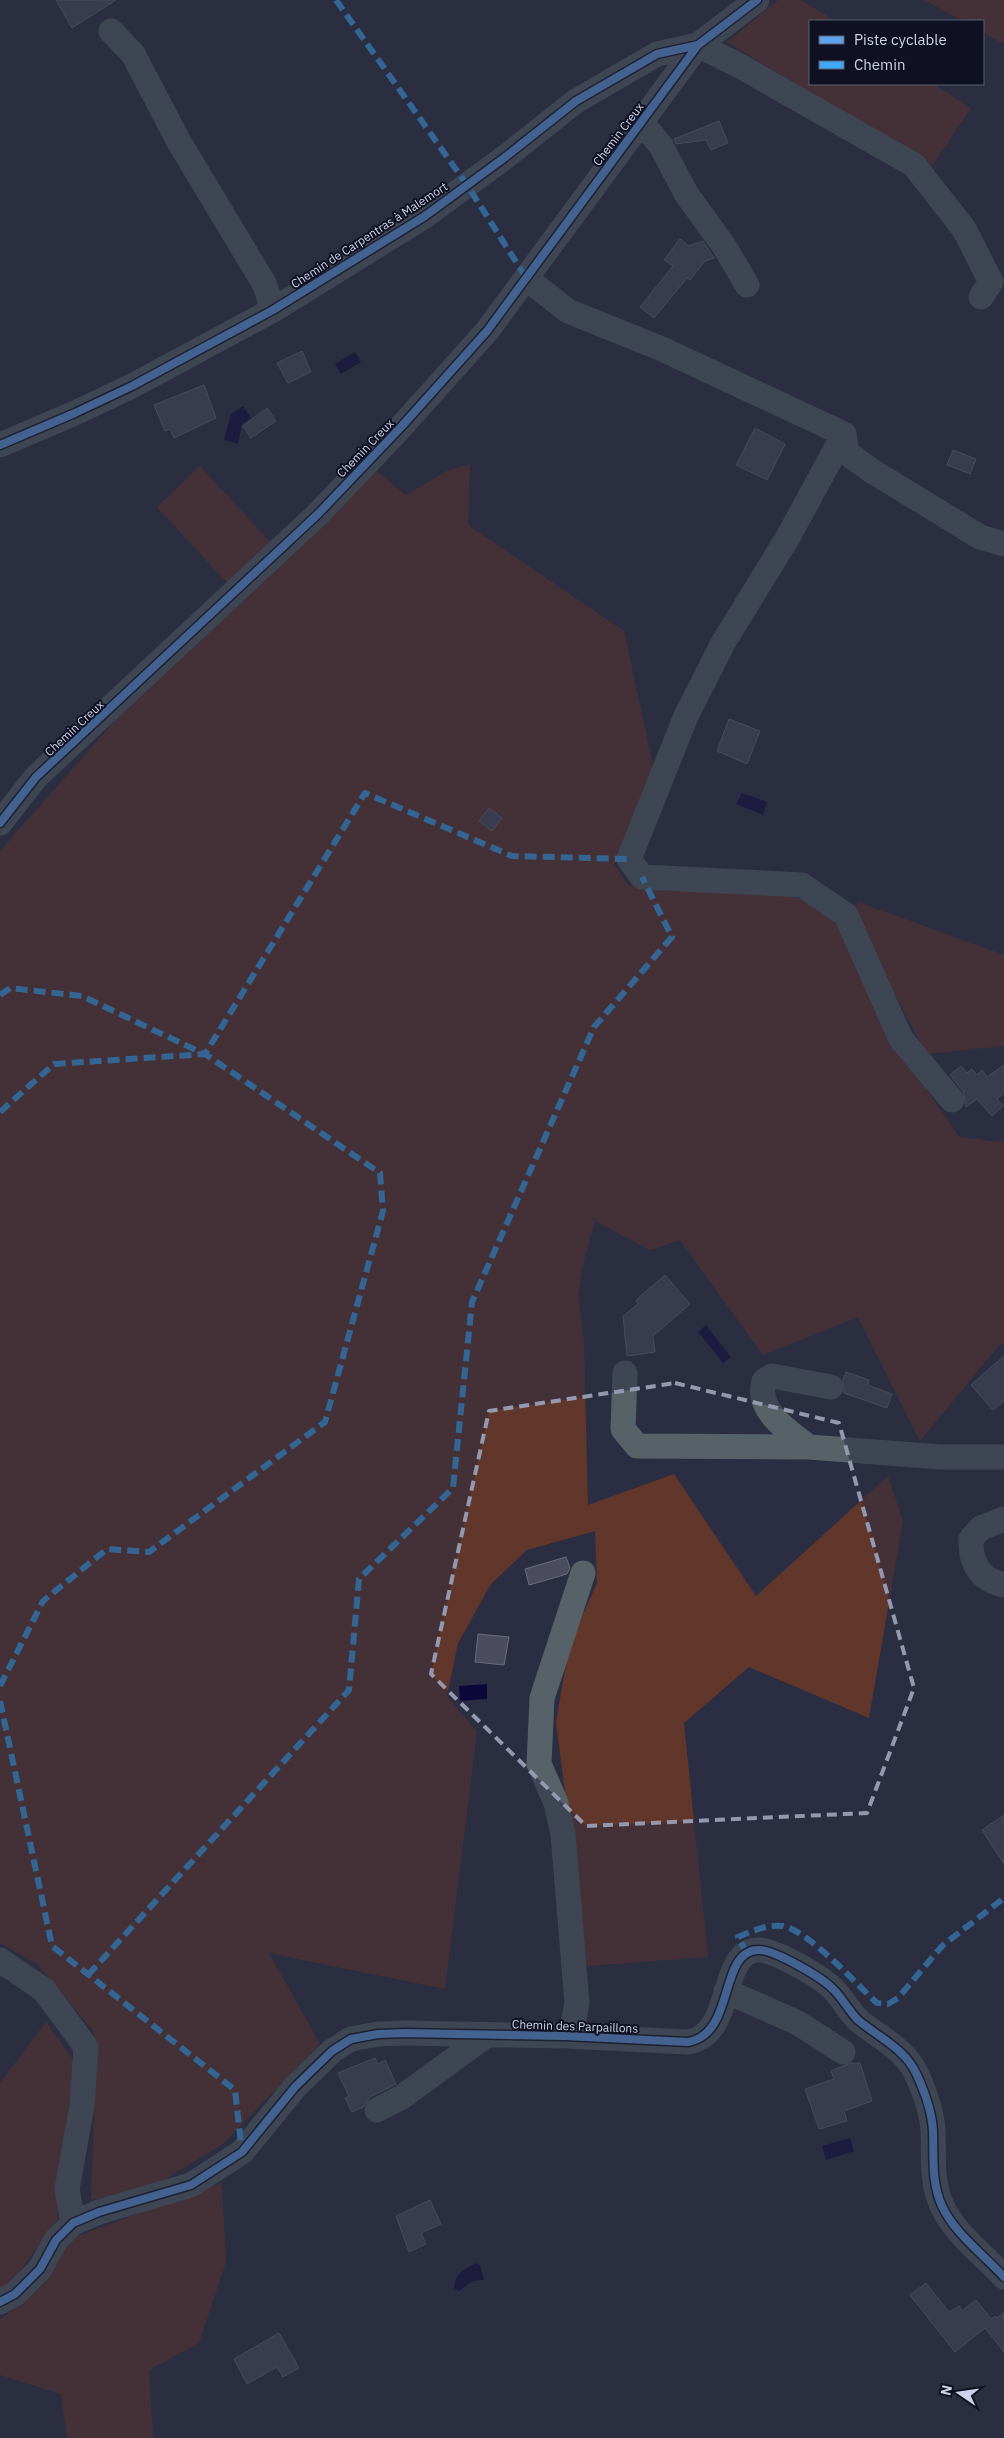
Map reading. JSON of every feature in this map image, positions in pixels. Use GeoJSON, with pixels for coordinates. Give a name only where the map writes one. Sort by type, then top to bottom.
{"type":"FeatureCollection","features":[{"type":"Feature","properties":{"kind":"street","name":"Chemin de Carpentras à Malemort"},"geometry":{"type":"LineString","coordinates":[[0,445],[132,386],[273,310],[425,216],[576,102],[657,54],[698,45],[757,0]]}},
{"type":"Feature","properties":{"kind":"street"},"geometry":{"type":"LineString","coordinates":[[112,31],[133,54],[179,142],[265,285],[273,310]]}},
{"type":"Feature","properties":{"kind":"street","name":"Chemin Creux"},"geometry":{"type":"LineString","coordinates":[[0,822],[36,778],[318,514],[401,427],[487,332],[698,45]]}},
{"type":"Feature","properties":{"kind":"street"},"geometry":{"type":"LineString","coordinates":[[698,45],[740,66],[914,165],[968,238],[991,282],[981,297]]}},
{"type":"Feature","properties":{"kind":"street"},"geometry":{"type":"LineString","coordinates":[[642,121],[661,146],[686,196],[724,246],[747,284]]}},
{"type":"Feature","properties":{"kind":"street"},"geometry":{"type":"LineString","coordinates":[[527,279],[568,311],[662,349],[844,434]]}},
{"type":"Feature","properties":{"kind":"street"},"geometry":{"type":"LineString","coordinates":[[844,434],[847,453],[872,471],[980,537],[1004,544]]}},
{"type":"Feature","properties":{"kind":"street"},"geometry":{"type":"LineString","coordinates":[[844,434],[788,537],[722,643],[686,716],[629,859],[642,877],[802,885],[846,915],[901,1039],[952,1100]]}},
{"type":"Feature","properties":{"kind":"street"},"geometry":{"type":"LineString","coordinates":[[625,1373],[622,1430],[637,1446],[809,1447],[941,1457],[1004,1457]]}},
{"type":"Feature","properties":{"kind":"street"},"geometry":{"type":"LineString","coordinates":[[809,1447],[783,1428],[768,1408],[762,1390],[764,1381],[772,1376],[831,1387]]}},
{"type":"Feature","properties":{"kind":"street"},"geometry":{"type":"LineString","coordinates":[[1004,1518],[981,1528],[971,1539],[970,1552],[977,1571],[992,1583],[1004,1585]]}},
{"type":"Feature","properties":{"kind":"street"},"geometry":{"type":"LineString","coordinates":[[565,2036],[573,2024],[577,2003],[568,1912],[564,1834],[556,1803],[539,1764],[542,1698],[583,1573]]}},
{"type":"Feature","properties":{"kind":"street","name":"Chemin des Parpaillons"},"geometry":{"type":"LineString","coordinates":[[0,2302],[15,2294],[40,2269],[56,2240],[73,2223],[99,2212],[191,2185],[242,2152],[295,2086],[332,2051],[351,2039],[378,2034],[565,2036],[688,2042],[701,2040],[714,2026],[737,1962],[747,1953],[758,1950],[798,1964],[833,1989],[856,2018],[899,2051],[916,2072],[933,2129],[935,2189],[942,2208],[957,2229],[1004,2277]]}},
{"type":"Feature","properties":{"kind":"street"},"geometry":{"type":"LineString","coordinates":[[0,1960],[44,1990],[86,2047],[82,2106],[67,2189],[73,2223]]}},
{"type":"Feature","properties":{"kind":"street"},"geometry":{"type":"LineString","coordinates":[[726,1991],[798,2023],[843,2052]]}},
{"type":"Feature","properties":{"kind":"street"},"geometry":{"type":"LineString","coordinates":[[377,2110],[402,2097],[487,2035]]}},
{"type":"Feature","properties":{"kind":"highlighted area"},"geometry":{"type":"Polygon","coordinates":[[[675,1383],[839,1423],[914,1688],[867,1813],[586,1826],[431,1674],[489,1411],[675,1383]]]}},
{"type":"Feature","properties":{"kind":"shaded area"},"geometry":{"type":"Polygon","coordinates":[[[778,0],[801,0],[833,20],[809,20],[809,85],[935,85],[971,108],[932,166],[727,42],[778,0]]]}},
{"type":"Feature","properties":{"kind":"shaded area"},"geometry":{"type":"Polygon","coordinates":[[[924,0],[1004,0],[1004,44],[984,33],[984,20],[961,20],[924,0]]]}},
{"type":"Feature","properties":{"kind":"shaded area"},"geometry":{"type":"Polygon","coordinates":[[[355,352],[361,362],[341,374],[335,364],[355,352]]]}},
{"type":"Feature","properties":{"kind":"shaded area"},"geometry":{"type":"Polygon","coordinates":[[[243,406],[251,418],[242,424],[238,444],[224,440],[231,414],[243,406]]]}},
{"type":"Feature","properties":{"kind":"shaded area"},"geometry":{"type":"Polygon","coordinates":[[[470,464],[468,525],[624,631],[654,770],[614,864],[629,886],[788,894],[834,914],[894,1042],[959,1137],[1000,1142],[1004,1139],[1004,1343],[1000,1344],[920,1441],[858,1317],[763,1355],[680,1240],[650,1250],[595,1221],[584,1260],[578,1295],[584,1342],[588,1505],[674,1474],[756,1596],[888,1476],[903,1521],[869,1718],[749,1667],[684,1723],[708,1957],[587,1966],[556,1722],[569,1646],[597,1583],[595,1531],[527,1550],[491,1584],[458,1643],[447,1696],[477,1732],[445,1989],[269,1953],[320,2044],[223,2144],[152,2187],[91,2200],[96,2054],[94,2032],[37,1964],[0,1943],[0,851],[153,678],[374,469],[406,495],[447,471],[470,464]]]}},
{"type":"Feature","properties":{"kind":"shaded area"},"geometry":{"type":"Polygon","coordinates":[[[200,466],[272,544],[229,585],[157,507],[200,466]]]}},
{"type":"Feature","properties":{"kind":"shaded area"},"geometry":{"type":"Polygon","coordinates":[[[742,793],[767,802],[763,815],[736,804],[742,793]]]}},
{"type":"Feature","properties":{"kind":"shaded area"},"geometry":{"type":"Polygon","coordinates":[[[858,902],[1004,955],[1004,1046],[926,1054],[854,914],[858,902]]]}},
{"type":"Feature","properties":{"kind":"shaded area"},"geometry":{"type":"Polygon","coordinates":[[[706,1325],[731,1357],[723,1363],[698,1332],[706,1325]]]}},
{"type":"Feature","properties":{"kind":"shaded area"},"geometry":{"type":"Polygon","coordinates":[[[487,1684],[487,1699],[460,1701],[459,1686],[487,1684]]]}},
{"type":"Feature","properties":{"kind":"shaded area"},"geometry":{"type":"Polygon","coordinates":[[[46,2022],[74,2061],[69,2140],[57,2192],[58,2219],[4,2293],[0,2295],[0,2083],[46,2022]]]}},
{"type":"Feature","properties":{"kind":"shaded area"},"geometry":{"type":"Polygon","coordinates":[[[850,2138],[854,2151],[826,2160],[822,2146],[850,2138]]]}},
{"type":"Feature","properties":{"kind":"shaded area"},"geometry":{"type":"Polygon","coordinates":[[[222,2183],[226,2262],[199,2343],[149,2370],[153,2438],[67,2438],[61,2394],[0,2375],[0,2320],[44,2284],[67,2240],[222,2183]]]}},
{"type":"Feature","properties":{"kind":"shaded area"},"geometry":{"type":"Polygon","coordinates":[[[476,2263],[480,2265],[484,2280],[473,2281],[459,2291],[454,2288],[458,2275],[476,2263]]]}},
{"type":"Feature","properties":{"kind":"building"},"geometry":{"type":"Polygon","coordinates":[[[56,0],[116,0],[72,28],[56,0]]]}},
{"type":"Feature","properties":{"kind":"building"},"geometry":{"type":"Polygon","coordinates":[[[719,121],[728,143],[711,150],[706,140],[676,144],[674,139],[719,121]]]}},
{"type":"Feature","properties":{"kind":"building"},"geometry":{"type":"Polygon","coordinates":[[[680,239],[689,246],[703,241],[714,258],[705,261],[690,280],[687,278],[654,318],[640,307],[673,266],[664,260],[680,239]]]}},
{"type":"Feature","properties":{"kind":"building"},"geometry":{"type":"Polygon","coordinates":[[[302,351],[311,372],[288,383],[277,363],[302,351]]]}},
{"type":"Feature","properties":{"kind":"building"},"geometry":{"type":"Polygon","coordinates":[[[204,385],[216,418],[174,438],[170,429],[165,431],[154,405],[204,385]]]}},
{"type":"Feature","properties":{"kind":"building"},"geometry":{"type":"Polygon","coordinates":[[[267,408],[276,421],[251,438],[243,426],[267,408]]]}},
{"type":"Feature","properties":{"kind":"building"},"geometry":{"type":"Polygon","coordinates":[[[755,428],[785,444],[767,480],[736,465],[755,428]]]}},
{"type":"Feature","properties":{"kind":"building"},"geometry":{"type":"Polygon","coordinates":[[[953,450],[976,459],[970,474],[947,465],[953,450]]]}},
{"type":"Feature","properties":{"kind":"building"},"geometry":{"type":"Polygon","coordinates":[[[729,719],[760,731],[747,764],[717,751],[729,719]]]}},
{"type":"Feature","properties":{"kind":"building"},"geometry":{"type":"Polygon","coordinates":[[[489,808],[502,818],[492,831],[479,821],[489,808]]]}},
{"type":"Feature","properties":{"kind":"building"},"geometry":{"type":"Polygon","coordinates":[[[1004,1065],[1004,1093],[997,1099],[1003,1106],[992,1116],[977,1099],[966,1107],[963,1091],[950,1075],[961,1066],[967,1073],[972,1069],[977,1075],[982,1070],[987,1077],[1004,1065]]]}},
{"type":"Feature","properties":{"kind":"building"},"geometry":{"type":"Polygon","coordinates":[[[665,1275],[690,1304],[653,1336],[655,1352],[627,1356],[623,1316],[638,1304],[636,1300],[665,1275]]]}},
{"type":"Feature","properties":{"kind":"building"},"geometry":{"type":"Polygon","coordinates":[[[1004,1356],[1004,1401],[993,1410],[971,1385],[1004,1356]]]}},
{"type":"Feature","properties":{"kind":"building"},"geometry":{"type":"Polygon","coordinates":[[[846,1372],[869,1380],[868,1385],[892,1394],[887,1408],[844,1393],[843,1380],[846,1372]]]}},
{"type":"Feature","properties":{"kind":"building"},"geometry":{"type":"Polygon","coordinates":[[[566,1557],[570,1568],[567,1574],[529,1585],[525,1569],[566,1557]]]}},
{"type":"Feature","properties":{"kind":"building"},"geometry":{"type":"Polygon","coordinates":[[[478,1634],[509,1637],[504,1665],[475,1662],[478,1634]]]}},
{"type":"Feature","properties":{"kind":"building"},"geometry":{"type":"Polygon","coordinates":[[[1004,1815],[1004,1864],[982,1830],[1004,1815]]]}},
{"type":"Feature","properties":{"kind":"building"},"geometry":{"type":"Polygon","coordinates":[[[375,2058],[378,2064],[385,2060],[396,2084],[370,2097],[363,2107],[352,2112],[345,2098],[349,2096],[338,2073],[375,2058]]]}},
{"type":"Feature","properties":{"kind":"building"},"geometry":{"type":"Polygon","coordinates":[[[851,2063],[860,2063],[872,2101],[844,2111],[847,2121],[819,2129],[805,2089],[834,2079],[831,2071],[851,2063]]]}},
{"type":"Feature","properties":{"kind":"building"},"geometry":{"type":"Polygon","coordinates":[[[430,2200],[441,2224],[421,2233],[426,2244],[409,2252],[396,2216],[430,2200]]]}},
{"type":"Feature","properties":{"kind":"building"},"geometry":{"type":"Polygon","coordinates":[[[926,2283],[949,2312],[959,2306],[962,2311],[976,2300],[991,2319],[995,2316],[997,2318],[1004,2312],[1004,2352],[985,2328],[955,2352],[910,2295],[926,2283]]]}},
{"type":"Feature","properties":{"kind":"building"},"geometry":{"type":"Polygon","coordinates":[[[279,2333],[299,2368],[283,2377],[277,2367],[247,2384],[234,2359],[279,2333]]]}},
{"type":"Feature","properties":{"kind":"marked path"},"geometry":{"type":"LineString","coordinates":[[336,0],[467,185],[527,279]]}},
{"type":"Feature","properties":{"kind":"marked path"},"geometry":{"type":"LineString","coordinates":[[0,1686],[43,1601],[107,1549],[149,1552],[325,1422],[383,1211],[380,1173],[205,1054],[365,793],[512,856],[629,859]]}},
{"type":"Feature","properties":{"kind":"marked path"},"geometry":{"type":"LineString","coordinates":[[88,1975],[349,1690],[359,1579],[453,1488],[472,1302],[594,1027],[672,937],[642,877]]}},
{"type":"Feature","properties":{"kind":"marked path"},"geometry":{"type":"LineString","coordinates":[[0,995],[10,988],[82,996],[202,1053]]}},
{"type":"Feature","properties":{"kind":"marked path"},"geometry":{"type":"LineString","coordinates":[[0,1112],[54,1064],[205,1054]]}},
{"type":"Feature","properties":{"kind":"marked path"},"geometry":{"type":"LineString","coordinates":[[0,1701],[52,1946],[235,2090],[242,2152]]}},
{"type":"Feature","properties":{"kind":"marked path"},"geometry":{"type":"LineString","coordinates":[[747,1953],[738,1937],[766,1927],[783,1926],[806,1937],[877,2003],[888,2004],[898,1998],[942,1946],[1004,1898]]}},
{"type":"Feature","properties":{"kind":"cycle path"},"geometry":{"type":"LineString","coordinates":[[0,445],[132,386],[273,310],[425,216],[504,158],[576,101],[657,54],[698,45],[757,0]]}},
{"type":"Feature","properties":{"kind":"cycle path"},"geometry":{"type":"LineString","coordinates":[[0,823],[36,777],[318,514],[401,427],[487,331],[698,45]]}},
{"type":"Feature","properties":{"kind":"cycle path"},"geometry":{"type":"LineString","coordinates":[[0,2302],[15,2294],[40,2269],[56,2240],[73,2223],[99,2212],[191,2185],[242,2152],[295,2087],[332,2051],[351,2039],[378,2034],[405,2033],[565,2036],[688,2042],[703,2036],[714,2024],[721,2010],[737,1964],[745,1954],[758,1950],[786,1959],[828,1985],[858,2020],[898,2050],[911,2064],[922,2087],[931,2117],[933,2160],[938,2197],[954,2226],[1004,2277]]}}]}
